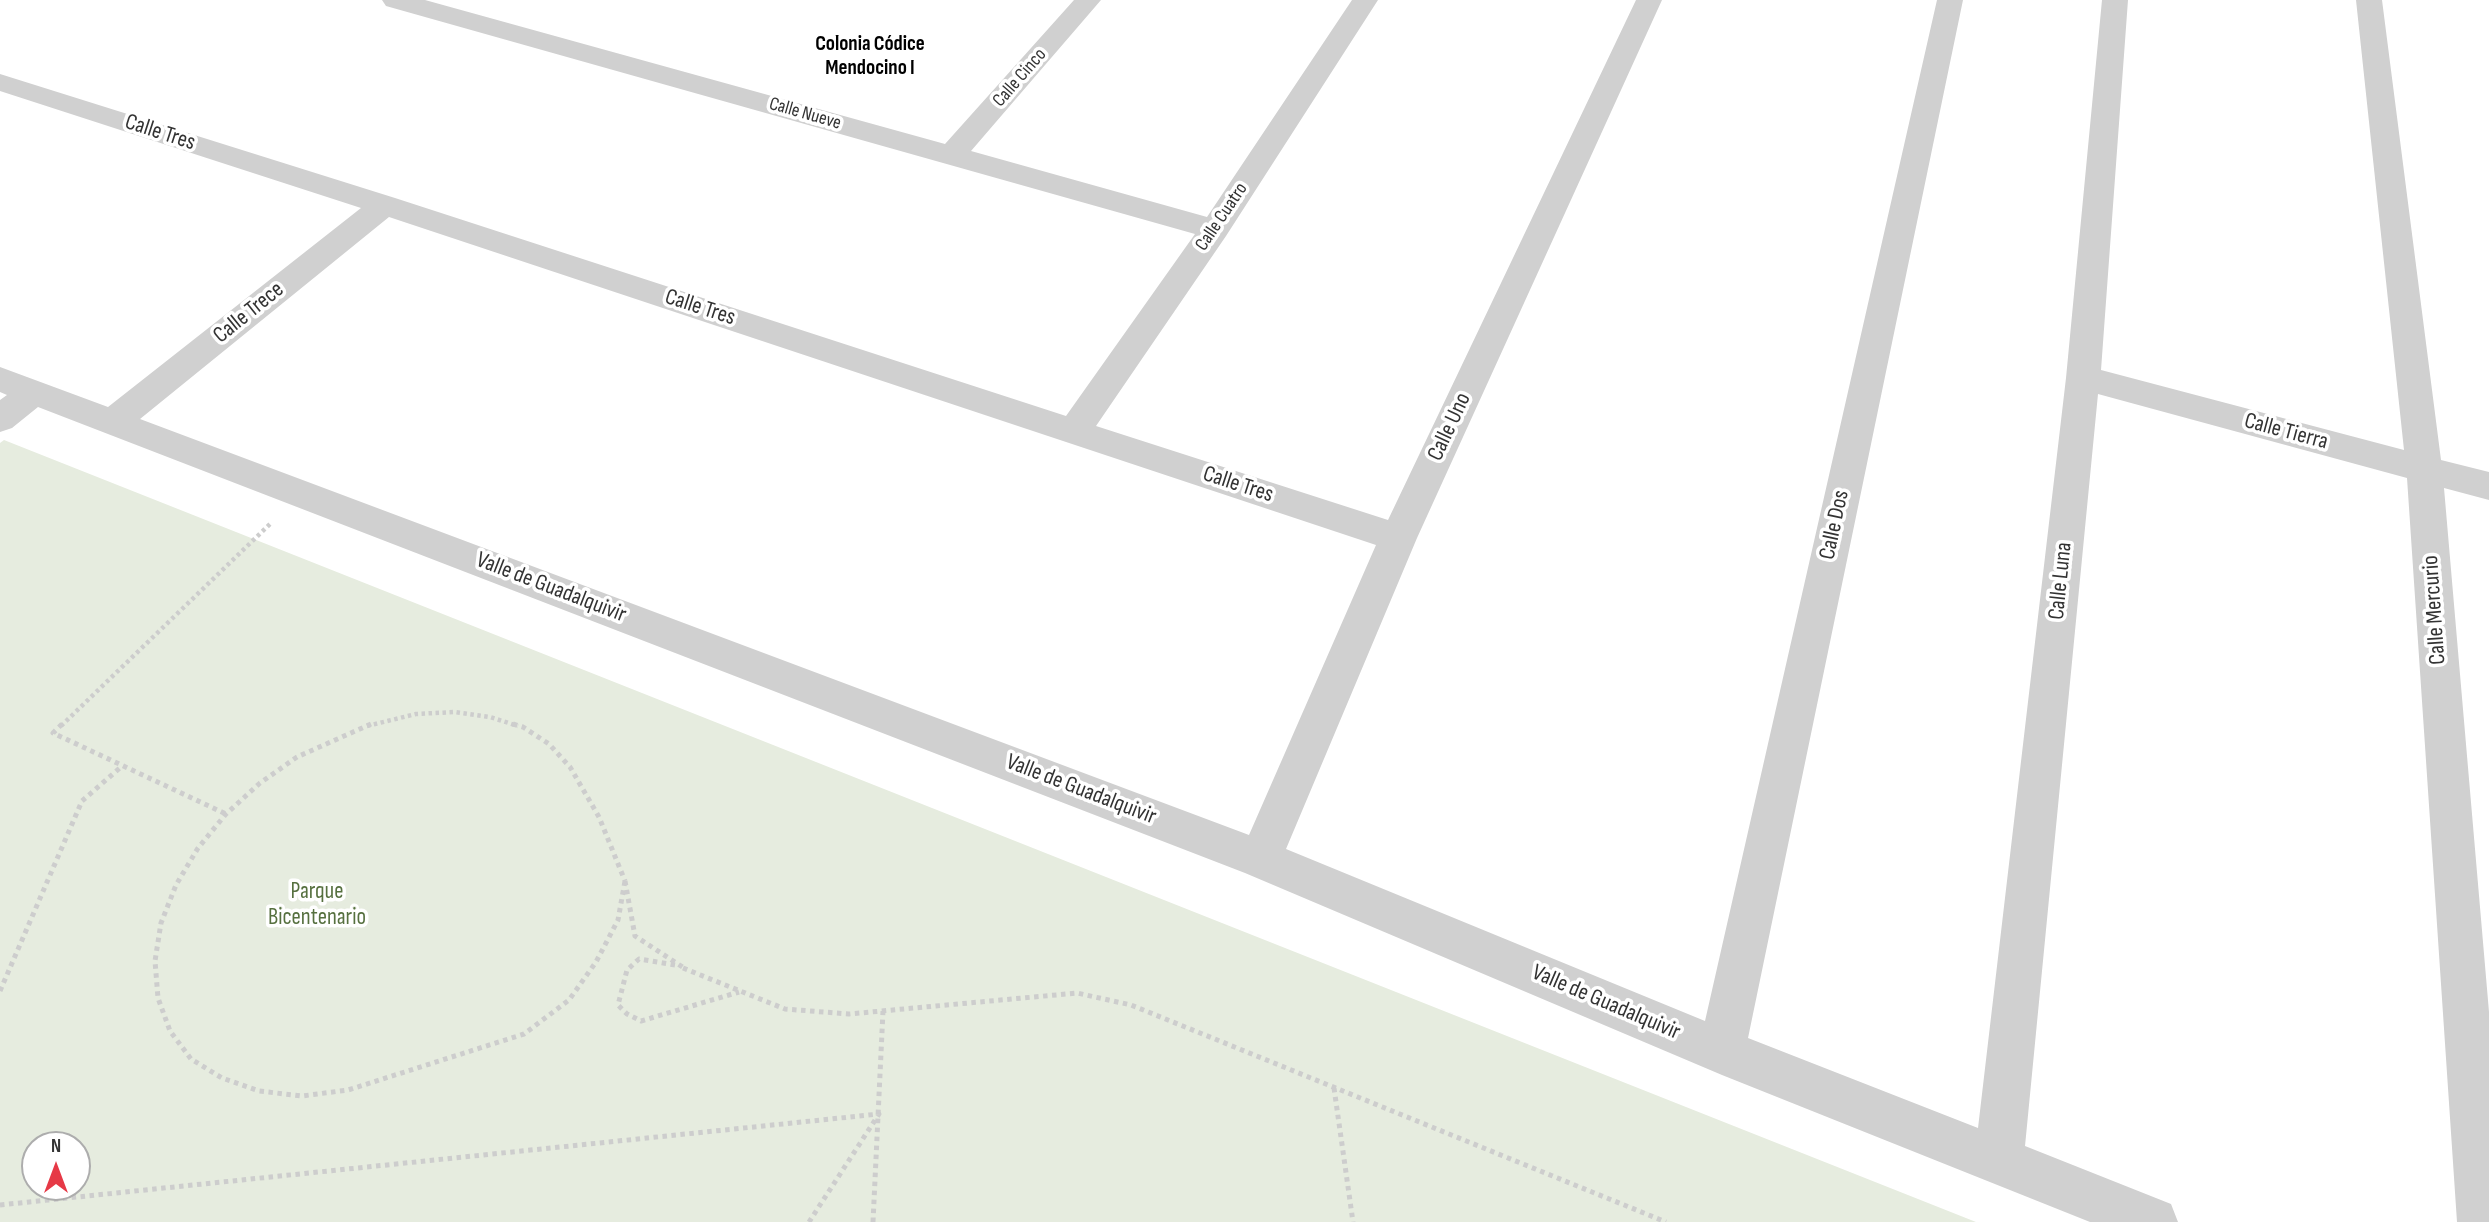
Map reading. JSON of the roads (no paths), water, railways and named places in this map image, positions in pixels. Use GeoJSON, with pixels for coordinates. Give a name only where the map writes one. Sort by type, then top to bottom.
{"type":"FeatureCollection","features":[{"type":"Feature","properties":{"kind":"street","name":"Calle Nueve"},"geometry":{"type":"LineString","coordinates":[[395,0],[1215,229]]}},
{"type":"Feature","properties":{"kind":"street","name":"Calle Cuatro"},"geometry":{"type":"LineString","coordinates":[[1074,431],[1215,229],[1365,0]]}},
{"type":"Feature","properties":{"kind":"street","name":"Calle Uno"},"geometry":{"type":"LineString","coordinates":[[1260,859],[1398,538],[1649,0]]}},
{"type":"Feature","properties":{"kind":"street","name":"Calle Dos"},"geometry":{"type":"LineString","coordinates":[[1722,1051],[1950,0]]}},
{"type":"Feature","properties":{"kind":"street","name":"Calle Luna"},"geometry":{"type":"LineString","coordinates":[[1999,1161],[2083,378],[2115,0]]}},
{"type":"Feature","properties":{"kind":"street","name":"Calle Mercurio"},"geometry":{"type":"LineString","coordinates":[[2369,0],[2424,468],[2482,1222]]}},
{"type":"Feature","properties":{"kind":"street","name":"Calle Cinco"},"geometry":{"type":"LineString","coordinates":[[952,155],[1076,2]]}},
{"type":"Feature","properties":{"kind":"street","name":"Calle Tres"},"geometry":{"type":"LineString","coordinates":[[0,82],[384,205],[1398,538]]}},
{"type":"Feature","properties":{"kind":"street","name":"Calle Trece"},"geometry":{"type":"LineString","coordinates":[[114,421],[384,205]]}},
{"type":"Feature","properties":{"kind":"street","name":"Calle Tierra"},"geometry":{"type":"LineString","coordinates":[[2083,378],[2489,486]]}},
{"type":"Feature","properties":{"kind":"street","name":"Valle de Guadalquivir"},"geometry":{"type":"LineString","coordinates":[[17,386],[1260,859],[1722,1051],[2153,1222]]}},
{"type":"Feature","properties":{"kind":"street"},"geometry":{"type":"LineString","coordinates":[[0,419],[17,386]]}},
{"type":"Feature","properties":{"kind":"district","name":"Colonia Códice Mendocino I"},"geometry":{"type":"Point","coordinates":[870,57]}},
{"type":"Feature","properties":{"kind":"park label","name":"Parque Bicentenario"},"geometry":{"type":"Point","coordinates":[317,905]}}]}
